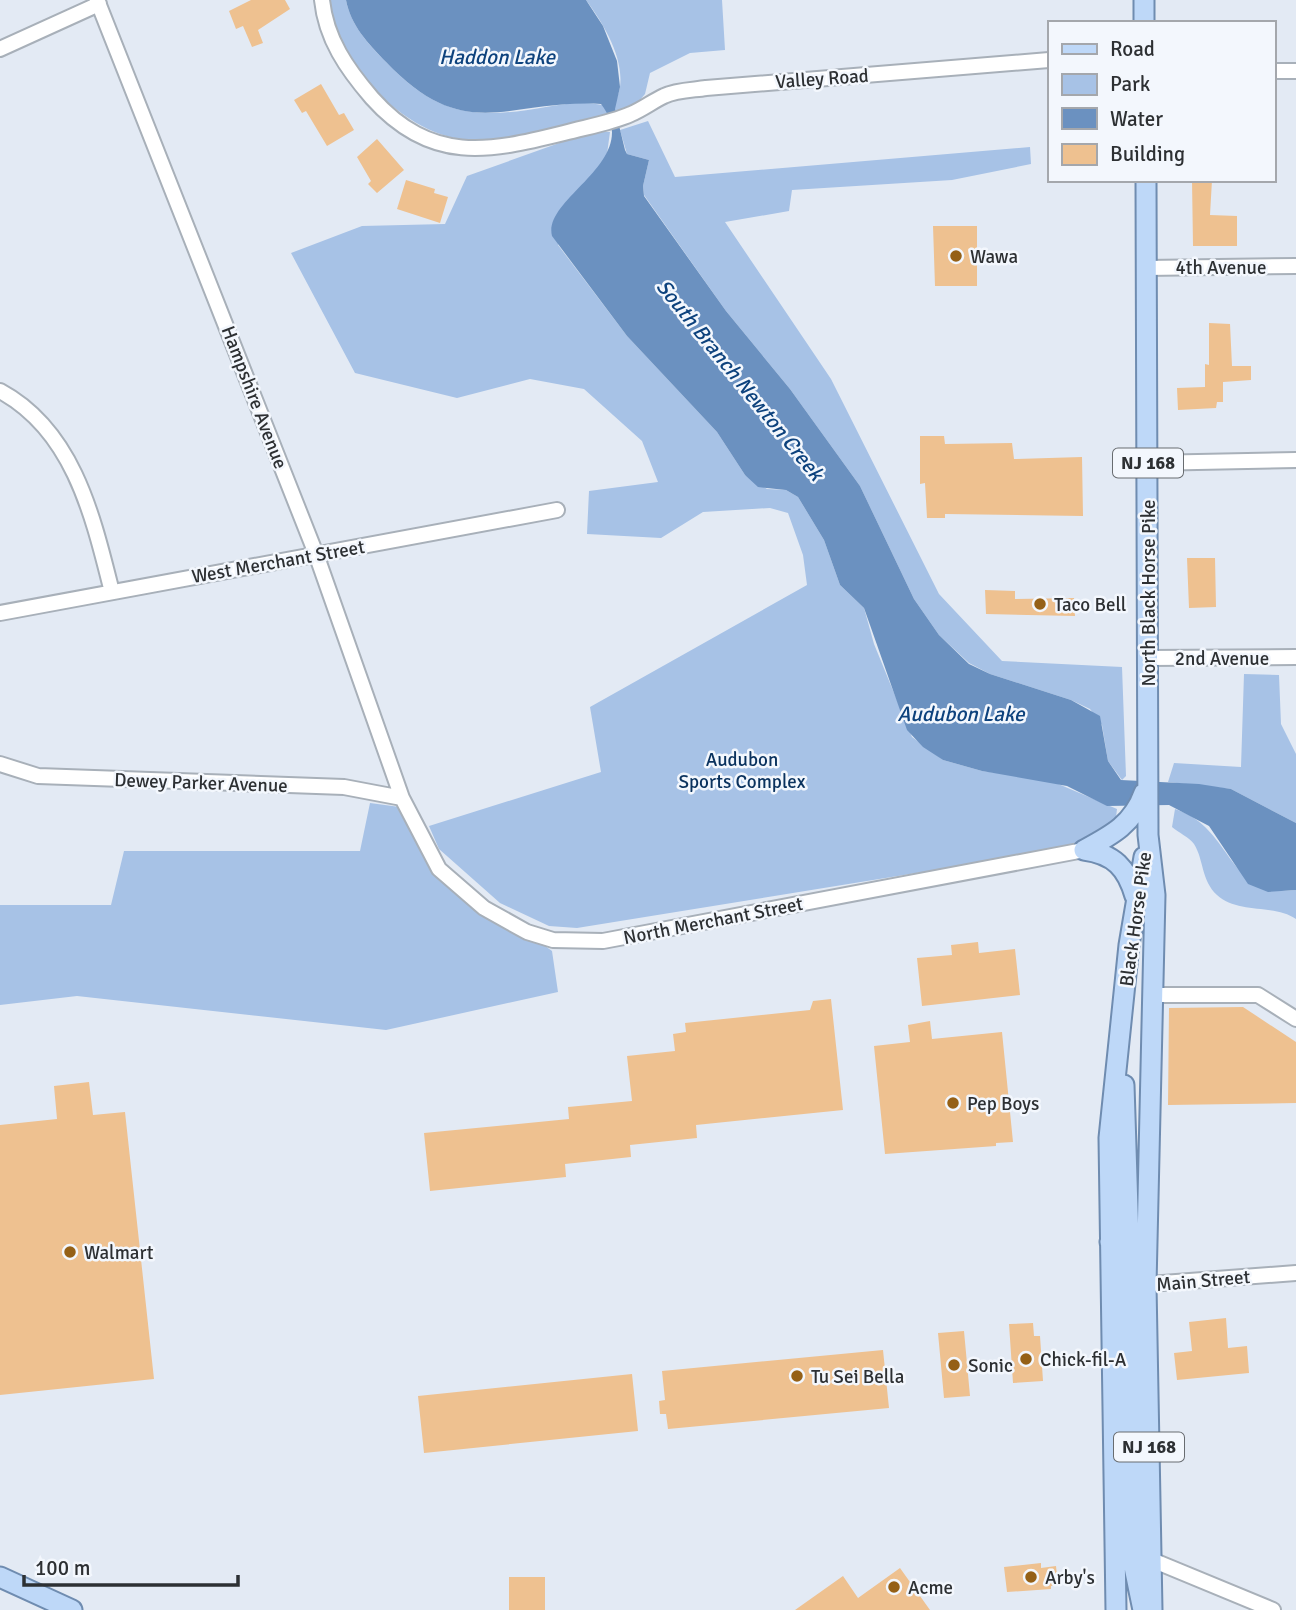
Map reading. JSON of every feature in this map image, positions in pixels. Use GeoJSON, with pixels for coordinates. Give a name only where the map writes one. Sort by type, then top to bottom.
{"type":"FeatureCollection","features":[{"type":"Feature","properties":{"kind":"main road"},"geometry":{"type":"LineString","coordinates":[[1144,0],[1144,21]]}},
{"type":"Feature","properties":{"kind":"main road","name":"NJ 168"},"geometry":{"type":"LineString","coordinates":[[1146,182],[1146,268]]}},
{"type":"Feature","properties":{"kind":"main road","name":"North Black Horse Pike"},"geometry":{"type":"LineString","coordinates":[[1146,268],[1148,762],[1142,812],[1148,835]]}},
{"type":"Feature","properties":{"kind":"main road"},"geometry":{"type":"LineString","coordinates":[[1084,850],[1126,825],[1142,812]]}},
{"type":"Feature","properties":{"kind":"main road","name":"Black Horse Pike"},"geometry":{"type":"LineString","coordinates":[[1148,835],[1129,945],[1109,1138],[1109,1241],[1125,1264],[1128,1286],[1152,1560],[1152,1610]]}},
{"type":"Feature","properties":{"kind":"main road","name":"Black Horse Pike"},"geometry":{"type":"LineString","coordinates":[[1116,1610],[1128,1286],[1154,995],[1155,895],[1148,835]]}},
{"type":"Feature","properties":{"kind":"main road"},"geometry":{"type":"LineString","coordinates":[[1084,850],[1102,852],[1117,862],[1129,876],[1137,900]]}},
{"type":"Feature","properties":{"kind":"main road"},"geometry":{"type":"LineString","coordinates":[[1121,1035],[1127,1132],[1129,1241],[1134,1264],[1128,1286],[1132,1557],[1143,1610]]}},
{"type":"Feature","properties":{"kind":"main road"},"geometry":{"type":"LineString","coordinates":[[0,1577],[72,1610]]}},
{"type":"Feature","properties":{"kind":"street","name":"Valley Road"},"geometry":{"type":"LineString","coordinates":[[322,0],[324,19],[339,55],[387,114],[435,141],[469,150],[513,146],[602,123],[630,115],[667,94],[706,88],[1048,60]]}},
{"type":"Feature","properties":{"kind":"street"},"geometry":{"type":"LineString","coordinates":[[0,49],[98,2]]}},
{"type":"Feature","properties":{"kind":"street","name":"Hampshire Avenue"},"geometry":{"type":"LineString","coordinates":[[98,2],[316,554],[402,799]]}},
{"type":"Feature","properties":{"kind":"street"},"geometry":{"type":"LineString","coordinates":[[1275,71],[1296,71]]}},
{"type":"Feature","properties":{"kind":"street","name":"4th Avenue"},"geometry":{"type":"LineString","coordinates":[[1146,268],[1296,266]]}},
{"type":"Feature","properties":{"kind":"street"},"geometry":{"type":"LineString","coordinates":[[0,391],[19,401],[68,456],[94,520],[112,592]]}},
{"type":"Feature","properties":{"kind":"street"},"geometry":{"type":"LineString","coordinates":[[1147,463],[1296,460]]}},
{"type":"Feature","properties":{"kind":"street","name":"West Merchant Street"},"geometry":{"type":"LineString","coordinates":[[0,613],[557,510]]}},
{"type":"Feature","properties":{"kind":"street","name":"2nd Avenue"},"geometry":{"type":"LineString","coordinates":[[1147,658],[1296,657]]}},
{"type":"Feature","properties":{"kind":"street","name":"Dewey Parker Avenue"},"geometry":{"type":"LineString","coordinates":[[0,764],[37,776],[344,788],[402,799]]}},
{"type":"Feature","properties":{"kind":"street","name":"North Merchant Street"},"geometry":{"type":"LineString","coordinates":[[402,799],[439,869],[458,888],[484,908],[527,932],[554,940],[580,943],[614,939],[1084,850]]}},
{"type":"Feature","properties":{"kind":"street"},"geometry":{"type":"LineString","coordinates":[[1154,995],[1258,995],[1296,1019]]}},
{"type":"Feature","properties":{"kind":"street","name":"Main Street"},"geometry":{"type":"LineString","coordinates":[[1128,1286],[1296,1273]]}},
{"type":"Feature","properties":{"kind":"street"},"geometry":{"type":"LineString","coordinates":[[1152,1560],[1273,1610]]}},
{"type":"Feature","properties":{"kind":"green space"},"geometry":{"type":"Polygon","coordinates":[[[330,0],[346,0],[352,19],[363,36],[408,83],[443,105],[480,113],[522,111],[580,103],[614,109],[620,87],[619,64],[605,30],[586,0],[722,0],[725,50],[690,53],[650,73],[645,94],[634,107],[518,136],[470,140],[447,136],[424,127],[400,112],[374,90],[344,48],[334,24],[330,0]]]}},
{"type":"Feature","properties":{"kind":"green space"},"geometry":{"type":"Polygon","coordinates":[[[648,121],[675,177],[1030,147],[1031,164],[952,180],[792,190],[789,211],[725,222],[831,379],[939,594],[1002,661],[1122,667],[1126,776],[1122,780],[1108,761],[1102,725],[1090,709],[1071,700],[990,674],[969,663],[939,635],[914,599],[860,486],[790,389],[726,311],[644,195],[643,186],[649,160],[627,154],[620,130],[648,121]]]}},
{"type":"Feature","properties":{"kind":"green space","name":"Audubon Sports Complex"},"geometry":{"type":"Polygon","coordinates":[[[593,131],[610,132],[607,154],[558,245],[627,336],[717,432],[745,475],[767,489],[786,490],[798,497],[824,540],[840,585],[864,608],[874,644],[912,737],[943,760],[982,771],[1049,780],[1117,809],[1113,841],[577,928],[549,926],[500,903],[439,849],[429,826],[601,772],[590,707],[807,585],[803,555],[788,513],[770,508],[703,512],[661,538],[587,534],[589,491],[658,482],[642,441],[584,389],[530,379],[457,398],[355,373],[291,253],[362,226],[445,224],[467,176],[593,131]]]}},
{"type":"Feature","properties":{"kind":"green space"},"geometry":{"type":"Polygon","coordinates":[[[1244,674],[1279,675],[1281,724],[1296,754],[1296,823],[1231,789],[1168,782],[1174,763],[1241,767],[1244,674]]]}},
{"type":"Feature","properties":{"kind":"green space"},"geometry":{"type":"Polygon","coordinates":[[[370,803],[407,808],[440,869],[552,951],[558,992],[386,1030],[77,996],[0,1005],[0,905],[111,905],[124,851],[360,851],[370,803]]]}},
{"type":"Feature","properties":{"kind":"green space"},"geometry":{"type":"Polygon","coordinates":[[[1175,809],[1194,818],[1209,831],[1242,873],[1255,883],[1273,890],[1296,890],[1296,919],[1287,914],[1235,905],[1217,895],[1208,883],[1194,844],[1172,827],[1175,809]]]}},
{"type":"Feature","properties":{"kind":"water","name":"Audubon Lake"},"geometry":{"type":"Polygon","coordinates":[[[346,0],[586,0],[603,26],[617,61],[620,87],[615,109],[625,150],[627,154],[649,160],[643,186],[644,196],[726,311],[790,389],[860,486],[914,599],[939,635],[969,664],[990,674],[1071,700],[1100,716],[1108,761],[1121,780],[1199,784],[1231,789],[1296,823],[1296,890],[1268,892],[1248,884],[1209,826],[1169,805],[1107,806],[1067,786],[982,771],[943,760],[923,747],[907,730],[864,608],[840,585],[824,540],[798,497],[786,490],[758,487],[745,475],[717,432],[627,336],[552,236],[553,221],[602,161],[610,143],[611,124],[601,104],[568,104],[488,113],[464,111],[440,103],[414,88],[373,48],[356,26],[346,0]]]}},
{"type":"Feature","properties":{"kind":"building"},"geometry":{"type":"Polygon","coordinates":[[[251,0],[285,0],[290,9],[258,30],[263,43],[252,47],[243,26],[236,29],[229,11],[251,0]]]}},
{"type":"Feature","properties":{"kind":"building"},"geometry":{"type":"Polygon","coordinates":[[[321,84],[339,115],[344,113],[354,130],[327,146],[306,111],[302,113],[294,100],[321,84]]]}},
{"type":"Feature","properties":{"kind":"building"},"geometry":{"type":"Polygon","coordinates":[[[377,139],[404,170],[377,193],[368,184],[371,181],[357,157],[377,139]]]}},
{"type":"Feature","properties":{"kind":"building"},"geometry":{"type":"Polygon","coordinates":[[[406,180],[435,189],[434,193],[448,197],[440,223],[397,209],[406,180]]]}},
{"type":"Feature","properties":{"kind":"building"},"geometry":{"type":"Polygon","coordinates":[[[1192,182],[1212,182],[1210,215],[1237,216],[1237,246],[1193,246],[1192,182]]]}},
{"type":"Feature","properties":{"kind":"building","name":"Wawa"},"geometry":{"type":"Polygon","coordinates":[[[933,226],[977,226],[977,286],[935,286],[933,226]]]}},
{"type":"Feature","properties":{"kind":"building"},"geometry":{"type":"Polygon","coordinates":[[[1209,323],[1230,324],[1232,366],[1251,366],[1251,380],[1223,382],[1223,402],[1217,402],[1216,408],[1178,410],[1177,388],[1205,387],[1205,364],[1209,365],[1209,323]]]}},
{"type":"Feature","properties":{"kind":"building"},"geometry":{"type":"Polygon","coordinates":[[[920,436],[944,436],[945,444],[1012,443],[1014,459],[1082,457],[1083,516],[945,514],[945,518],[927,518],[925,483],[920,484],[920,436]]]}},
{"type":"Feature","properties":{"kind":"building"},"geometry":{"type":"Polygon","coordinates":[[[1187,558],[1215,558],[1216,607],[1189,608],[1187,558]]]}},
{"type":"Feature","properties":{"kind":"building"},"geometry":{"type":"Polygon","coordinates":[[[985,590],[1015,591],[1015,599],[1074,598],[1075,616],[986,614],[985,590]]]}},
{"type":"Feature","properties":{"kind":"building"},"geometry":{"type":"Polygon","coordinates":[[[978,942],[979,953],[1015,949],[1020,995],[922,1006],[917,958],[952,955],[951,945],[978,942]]]}},
{"type":"Feature","properties":{"kind":"building"},"geometry":{"type":"Polygon","coordinates":[[[831,999],[843,1110],[696,1125],[697,1138],[630,1145],[631,1157],[565,1164],[566,1177],[430,1191],[424,1133],[569,1119],[568,1107],[632,1101],[627,1056],[675,1051],[673,1034],[686,1032],[685,1023],[810,1010],[813,1001],[831,999]]]}},
{"type":"Feature","properties":{"kind":"building"},"geometry":{"type":"Polygon","coordinates":[[[1243,1007],[1296,1042],[1296,1103],[1168,1105],[1169,1008],[1243,1007]]]}},
{"type":"Feature","properties":{"kind":"building"},"geometry":{"type":"Polygon","coordinates":[[[930,1021],[932,1039],[1002,1032],[1013,1142],[996,1143],[996,1146],[885,1154],[874,1046],[910,1042],[908,1025],[930,1021]]]}},
{"type":"Feature","properties":{"kind":"building","name":"Walmart"},"geometry":{"type":"Polygon","coordinates":[[[89,1082],[93,1115],[125,1112],[154,1379],[0,1395],[0,1125],[57,1119],[54,1086],[89,1082]]]}},
{"type":"Feature","properties":{"kind":"building"},"geometry":{"type":"Polygon","coordinates":[[[1226,1318],[1228,1348],[1247,1346],[1249,1373],[1177,1380],[1174,1353],[1192,1351],[1189,1322],[1226,1318]]]}},
{"type":"Feature","properties":{"kind":"building","name":"Chick-fil-A"},"geometry":{"type":"Polygon","coordinates":[[[1033,1323],[1034,1336],[1040,1336],[1043,1381],[1013,1383],[1009,1324],[1033,1323]]]}},
{"type":"Feature","properties":{"kind":"building","name":"Sonic"},"geometry":{"type":"Polygon","coordinates":[[[964,1331],[970,1396],[944,1398],[938,1333],[964,1331]]]}},
{"type":"Feature","properties":{"kind":"building"},"geometry":{"type":"Polygon","coordinates":[[[883,1350],[889,1408],[668,1429],[666,1414],[660,1414],[659,1401],[665,1400],[662,1371],[883,1350]]]}},
{"type":"Feature","properties":{"kind":"building"},"geometry":{"type":"Polygon","coordinates":[[[632,1374],[638,1431],[424,1453],[418,1396],[632,1374]]]}},
{"type":"Feature","properties":{"kind":"building","name":"Arby's"},"geometry":{"type":"Polygon","coordinates":[[[1041,1563],[1041,1568],[1056,1566],[1058,1585],[1051,1586],[1051,1589],[1007,1592],[1004,1567],[1041,1563]]]}},
{"type":"Feature","properties":{"kind":"building","name":"Acme"},"geometry":{"type":"Polygon","coordinates":[[[900,1568],[930,1610],[795,1610],[843,1576],[858,1598],[900,1568]]]}},
{"type":"Feature","properties":{"kind":"building"},"geometry":{"type":"Polygon","coordinates":[[[509,1577],[545,1577],[545,1610],[509,1610],[509,1577]]]}},
{"type":"Feature","properties":{"kind":"place","name":"Wawa"},"geometry":{"type":"Point","coordinates":[956,256]}},
{"type":"Feature","properties":{"kind":"place","name":"Taco Bell"},"geometry":{"type":"Point","coordinates":[1040,604]}},
{"type":"Feature","properties":{"kind":"place","name":"Pep Boys"},"geometry":{"type":"Point","coordinates":[953,1103]}},
{"type":"Feature","properties":{"kind":"place","name":"Walmart"},"geometry":{"type":"Point","coordinates":[70,1252]}},
{"type":"Feature","properties":{"kind":"place","name":"Chick-fil-A"},"geometry":{"type":"Point","coordinates":[1026,1359]}},
{"type":"Feature","properties":{"kind":"place","name":"Sonic"},"geometry":{"type":"Point","coordinates":[954,1365]}},
{"type":"Feature","properties":{"kind":"place","name":"Tu Sei Bella"},"geometry":{"type":"Point","coordinates":[797,1376]}},
{"type":"Feature","properties":{"kind":"place","name":"Arby's"},"geometry":{"type":"Point","coordinates":[1031,1577]}},
{"type":"Feature","properties":{"kind":"place","name":"Acme"},"geometry":{"type":"Point","coordinates":[894,1587]}},
{"type":"Feature","properties":{"kind":"water label","name":"Haddon Lake"},"geometry":{"type":"Point","coordinates":[497,57]}},
{"type":"Feature","properties":{"kind":"water label","name":"South Branch Newton Creek"},"geometry":{"type":"Point","coordinates":[740,380]}}]}
